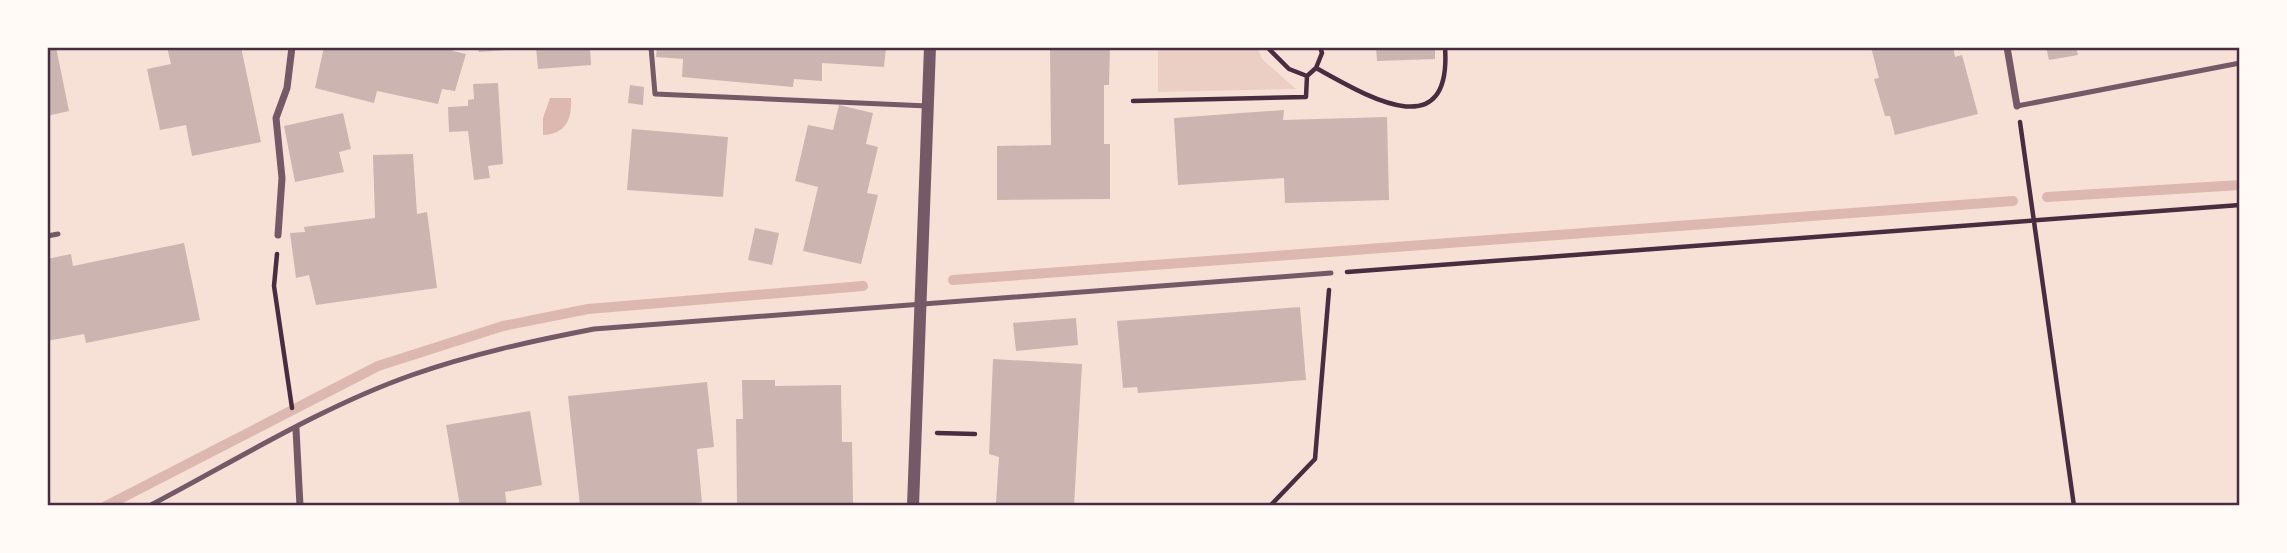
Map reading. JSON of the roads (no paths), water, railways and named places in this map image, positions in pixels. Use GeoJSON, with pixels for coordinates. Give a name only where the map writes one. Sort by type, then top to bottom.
{"type":"FeatureCollection","features":[{"type":"Feature","properties":{"kind":"street"},"geometry":{"type":"LineString","coordinates":[[278,235],[282,178],[276,117],[287,88],[292,47]]}},
{"type":"Feature","properties":{"kind":"street"},"geometry":{"type":"LineString","coordinates":[[913,506],[930,47]]}},
{"type":"Feature","properties":{"kind":"street"},"geometry":{"type":"LineString","coordinates":[[2007,47],[2017,106]]}},
{"type":"Feature","properties":{"kind":"street"},"geometry":{"type":"LineString","coordinates":[[296,429],[300,506]]}},
{"type":"Feature","properties":{"kind":"lane"},"geometry":{"type":"LineString","coordinates":[[651,47],[655,94],[928,106]]}},
{"type":"Feature","properties":{"kind":"lane"},"geometry":{"type":"LineString","coordinates":[[2017,106],[2240,63]]}},
{"type":"Feature","properties":{"kind":"lane"},"geometry":{"type":"LineString","coordinates":[[47,236],[58,234]]}},
{"type":"Feature","properties":{"kind":"lane"},"geometry":{"type":"LineString","coordinates":[[149,506],[296,429],[411,375],[513,344],[594,329],[1331,273]]}},
{"type":"Feature","properties":{"kind":"waterway"},"geometry":{"type":"LineString","coordinates":[[2047,197],[2240,185]]}},
{"type":"Feature","properties":{"kind":"waterway"},"geometry":{"type":"LineString","coordinates":[[953,280],[2013,201]]}},
{"type":"Feature","properties":{"kind":"waterway"},"geometry":{"type":"LineString","coordinates":[[106,506],[378,366],[503,326],[588,309],[863,286]]}}]}
